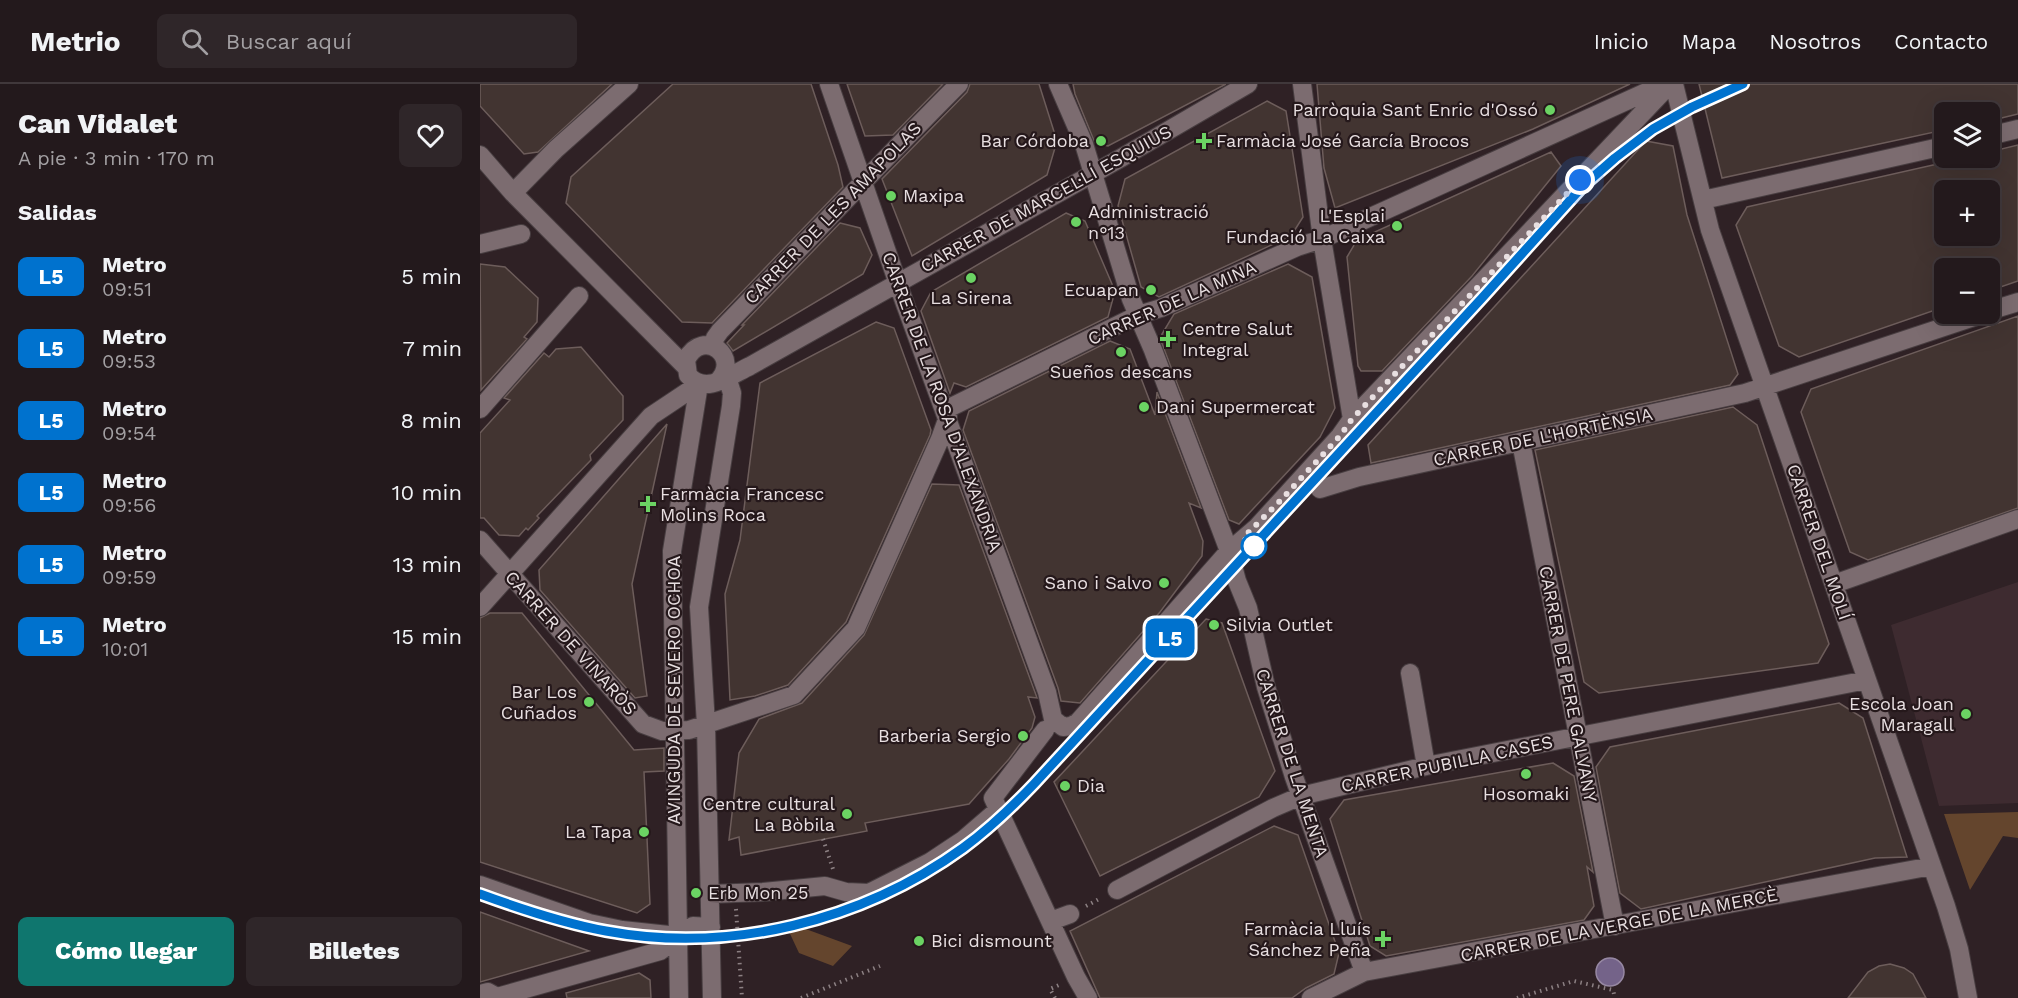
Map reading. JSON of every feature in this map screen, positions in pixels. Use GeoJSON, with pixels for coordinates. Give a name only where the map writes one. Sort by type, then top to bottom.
{"type":"FeatureCollection","features":[{"type":"Feature","properties":{"kind":"street"},"geometry":{"type":"LineString","coordinates":[[513,193],[556,149],[629,84]]}},
{"type":"Feature","properties":{"kind":"street","name":"CARRER DE LA ROSA D'ALEXANDRIA"},"geometry":{"type":"LineString","coordinates":[[829,84],[898,282],[1047,692],[1049,724]]}},
{"type":"Feature","properties":{"kind":"street","name":"CARRER DE LES AMAPOLAS"},"geometry":{"type":"LineString","coordinates":[[713,346],[720,331],[886,156],[959,84]]}},
{"type":"Feature","properties":{"kind":"street","name":"CARRER DE LA MENTA"},"geometry":{"type":"LineString","coordinates":[[1058,84],[1084,144],[1131,299],[1229,550],[1237,581],[1248,608],[1266,687],[1301,796],[1364,972]]}},
{"type":"Feature","properties":{"kind":"street","name":"CARRER DE MARCEL·LÍ ESQUIUS"},"geometry":{"type":"LineString","coordinates":[[480,607],[641,427],[661,408],[717,378],[750,366],[1248,84]]}},
{"type":"Feature","properties":{"kind":"street"},"geometry":{"type":"LineString","coordinates":[[1302,84],[1322,239],[1352,419]]}},
{"type":"Feature","properties":{"kind":"street","name":"CARRER DE LA MINA"},"geometry":{"type":"LineString","coordinates":[[946,414],[1138,315],[1161,308],[1297,247],[1322,239],[1664,84]]}},
{"type":"Feature","properties":{"kind":"street"},"geometry":{"type":"LineString","coordinates":[[710,894],[825,886],[846,892],[869,893],[930,862],[963,840],[996,803],[1049,724],[1062,727],[1078,722],[1229,550],[1257,527],[1340,436],[1352,419],[1670,84]]}},
{"type":"Feature","properties":{"kind":"street","name":"CARRER DEL MOLÍ"},"geometry":{"type":"LineString","coordinates":[[1674,84],[1710,230],[1932,866],[1959,949],[1968,998]]}},
{"type":"Feature","properties":{"kind":"street"},"geometry":{"type":"LineString","coordinates":[[2000,133],[2018,129]]}},
{"type":"Feature","properties":{"kind":"street"},"geometry":{"type":"LineString","coordinates":[[1703,200],[1934,148]]}},
{"type":"Feature","properties":{"kind":"street"},"geometry":{"type":"LineString","coordinates":[[480,155],[513,193],[685,366],[688,375],[717,378],[726,364],[723,355],[713,346],[706,345],[694,348],[685,366]]}},
{"type":"Feature","properties":{"kind":"street"},"geometry":{"type":"LineString","coordinates":[[480,244],[521,234]]}},
{"type":"Feature","properties":{"kind":"street"},"geometry":{"type":"LineString","coordinates":[[480,409],[579,296]]}},
{"type":"Feature","properties":{"kind":"street"},"geometry":{"type":"LineString","coordinates":[[2000,308],[2018,302]]}},
{"type":"Feature","properties":{"kind":"street","name":"CARRER DE L'HORTÈNSIA"},"geometry":{"type":"LineString","coordinates":[[1320,489],[1359,477],[1766,387],[1953,324]]}},
{"type":"Feature","properties":{"kind":"street","name":"AVINGUDA DE SEVERO OCHOA"},"geometry":{"type":"LineString","coordinates":[[712,998],[706,725],[699,607],[731,406],[732,393],[717,378]]}},
{"type":"Feature","properties":{"kind":"street","name":"AVINGUDA DE SEVERO OCHOA"},"geometry":{"type":"LineString","coordinates":[[679,998],[672,551],[717,378]]}},
{"type":"Feature","properties":{"kind":"street"},"geometry":{"type":"LineString","coordinates":[[706,725],[794,695],[855,628],[940,440],[946,414]]}},
{"type":"Feature","properties":{"kind":"street","name":"CARRER DE PERE GALVANY"},"geometry":{"type":"LineString","coordinates":[[1521,442],[1615,926]]}},
{"type":"Feature","properties":{"kind":"street"},"geometry":{"type":"LineString","coordinates":[[1834,584],[2018,519]]}},
{"type":"Feature","properties":{"kind":"street","name":"CARRER DE VINARÒS"},"geometry":{"type":"LineString","coordinates":[[480,540],[643,724],[674,731],[706,725]]}},
{"type":"Feature","properties":{"kind":"street"},"geometry":{"type":"LineString","coordinates":[[1410,673],[1426,766]]}},
{"type":"Feature","properties":{"kind":"street","name":"CARRER PUBILLA CASES"},"geometry":{"type":"LineString","coordinates":[[1117,890],[1273,808],[1301,796],[1426,766],[1867,680]]}},
{"type":"Feature","properties":{"kind":"street"},"geometry":{"type":"LineString","coordinates":[[996,803],[1076,977],[1088,998]]}},
{"type":"Feature","properties":{"kind":"street","name":"CARRER DE LA VERGE DE LA MERCÈ"},"geometry":{"type":"LineString","coordinates":[[1311,998],[1364,972],[1932,866]]}},
{"type":"Feature","properties":{"kind":"street"},"geometry":{"type":"LineString","coordinates":[[480,885],[589,923],[622,930],[678,936]]}},
{"type":"Feature","properties":{"kind":"street"},"geometry":{"type":"LineString","coordinates":[[1051,921],[1070,914]]}},
{"type":"Feature","properties":{"kind":"street"},"geometry":{"type":"LineString","coordinates":[[489,995],[660,951],[693,926],[711,927]]}},
{"type":"Feature","properties":{"kind":"street"},"geometry":{"type":"LineString","coordinates":[[678,964],[712,962]]}},
{"type":"Feature","properties":{"kind":"path"},"geometry":{"type":"LineString","coordinates":[[823,839],[834,869],[827,870]]}},
{"type":"Feature","properties":{"kind":"path"},"geometry":{"type":"LineString","coordinates":[[1070,914],[1117,890]]}},
{"type":"Feature","properties":{"kind":"path"},"geometry":{"type":"LineString","coordinates":[[735,893],[742,998]]}},
{"type":"Feature","properties":{"kind":"path"},"geometry":{"type":"LineString","coordinates":[[801,998],[880,966]]}},
{"type":"Feature","properties":{"kind":"path"},"geometry":{"type":"LineString","coordinates":[[1517,998],[1574,981],[1613,990],[1615,998]]}},
{"type":"Feature","properties":{"kind":"path"},"geometry":{"type":"LineString","coordinates":[[811,994],[815,998]]}},
{"type":"Feature","properties":{"kind":"shaded area","name":"Escola Joan Maragall"},"geometry":{"type":"Polygon","coordinates":[[[2018,582],[2018,803],[1939,806],[1891,625],[2018,582]]]}},
{"type":"Feature","properties":{"kind":"shaded area"},"geometry":{"type":"Polygon","coordinates":[[[2018,812],[2018,838],[2003,836],[1970,890],[1944,814],[2018,812]]]}},
{"type":"Feature","properties":{"kind":"shaded area"},"geometry":{"type":"Polygon","coordinates":[[[784,921],[852,946],[833,966],[799,953],[784,921]]]}},
{"type":"Feature","properties":{"kind":"shaded area"},"geometry":{"type":"Polygon","coordinates":[[[1610,958],[1620,962],[1624,972],[1620,982],[1610,986],[1600,982],[1596,972],[1600,962],[1610,958]]]}},
{"type":"Feature","properties":{"kind":"building"},"geometry":{"type":"Polygon","coordinates":[[[480,84],[612,84],[538,152],[524,154],[480,106],[480,84]]]}},
{"type":"Feature","properties":{"kind":"building"},"geometry":{"type":"Polygon","coordinates":[[[673,84],[811,84],[843,187],[712,323],[682,322],[566,203],[571,177],[673,84]]]}},
{"type":"Feature","properties":{"kind":"building"},"geometry":{"type":"Polygon","coordinates":[[[847,84],[943,84],[893,135],[865,136],[847,84]]]}},
{"type":"Feature","properties":{"kind":"building"},"geometry":{"type":"Polygon","coordinates":[[[970,84],[1039,84],[1057,141],[1047,175],[912,256],[882,179],[967,92],[970,84]]]}},
{"type":"Feature","properties":{"kind":"building"},"geometry":{"type":"Polygon","coordinates":[[[1073,84],[1226,84],[1108,146],[1095,143],[1073,84]]]}},
{"type":"Feature","properties":{"kind":"building"},"geometry":{"type":"Polygon","coordinates":[[[1317,84],[1630,84],[1533,129],[1335,208],[1324,168],[1317,84]]]}},
{"type":"Feature","properties":{"kind":"building"},"geometry":{"type":"Polygon","coordinates":[[[1699,84],[2018,84],[2018,114],[2000,118],[2000,102],[1934,102],[1934,132],[1722,178],[1699,84]]]}},
{"type":"Feature","properties":{"kind":"building"},"geometry":{"type":"Polygon","coordinates":[[[1267,101],[1286,111],[1303,217],[1291,236],[1159,297],[1141,287],[1118,206],[1125,179],[1267,101]]]}},
{"type":"Feature","properties":{"kind":"building"},"geometry":{"type":"Polygon","coordinates":[[[1646,141],[1673,146],[1687,215],[1738,374],[1730,385],[1371,463],[1368,445],[1646,141]]]}},
{"type":"Feature","properties":{"kind":"building"},"geometry":{"type":"Polygon","coordinates":[[[2018,145],[2018,281],[2000,287],[2000,258],[1934,258],[1934,310],[1799,357],[1779,346],[1736,225],[1747,207],[1934,165],[1934,168],[2000,168],[2000,149],[2018,145]]]}},
{"type":"Feature","properties":{"kind":"building"},"geometry":{"type":"Polygon","coordinates":[[[1551,152],[1561,166],[1472,276],[1382,371],[1361,371],[1358,366],[1347,257],[1357,240],[1551,152]]]}},
{"type":"Feature","properties":{"kind":"building"},"geometry":{"type":"Polygon","coordinates":[[[1066,213],[1085,221],[1115,291],[1108,317],[966,387],[954,383],[950,393],[921,311],[931,292],[1066,213]]]}},
{"type":"Feature","properties":{"kind":"building"},"geometry":{"type":"Polygon","coordinates":[[[840,223],[860,228],[872,255],[863,274],[733,351],[727,343],[744,325],[742,325],[840,223]]]}},
{"type":"Feature","properties":{"kind":"building"},"geometry":{"type":"Polygon","coordinates":[[[480,264],[505,267],[538,298],[537,322],[524,337],[527,339],[481,390],[480,264]]]}},
{"type":"Feature","properties":{"kind":"building"},"geometry":{"type":"Polygon","coordinates":[[[1288,264],[1312,277],[1335,408],[1320,437],[1239,524],[1229,520],[1161,341],[1162,334],[1174,314],[1288,264]]]}},
{"type":"Feature","properties":{"kind":"building"},"geometry":{"type":"Polygon","coordinates":[[[2018,316],[2018,508],[1868,560],[1850,552],[1801,412],[1811,389],[2018,316]]]}},
{"type":"Feature","properties":{"kind":"building"},"geometry":{"type":"Polygon","coordinates":[[[876,322],[894,328],[931,430],[930,435],[846,622],[788,685],[755,696],[730,700],[725,594],[740,540],[760,383],[876,322]]]}},
{"type":"Feature","properties":{"kind":"building"},"geometry":{"type":"Polygon","coordinates":[[[1110,341],[1130,349],[1155,415],[1157,392],[1201,508],[1189,503],[1203,541],[1202,556],[1160,612],[1080,703],[1061,701],[963,430],[969,411],[1110,341]]]}},
{"type":"Feature","properties":{"kind":"building"},"geometry":{"type":"Polygon","coordinates":[[[581,347],[623,396],[623,420],[590,455],[591,460],[537,516],[539,518],[528,530],[526,528],[519,536],[499,535],[484,518],[480,518],[480,433],[510,400],[504,398],[544,353],[549,357],[556,349],[581,347]]]}},
{"type":"Feature","properties":{"kind":"building"},"geometry":{"type":"Polygon","coordinates":[[[1733,407],[1757,425],[1829,644],[1818,663],[1599,693],[1584,682],[1535,450],[1733,407]]]}},
{"type":"Feature","properties":{"kind":"building"},"geometry":{"type":"Polygon","coordinates":[[[667,424],[632,584],[647,696],[635,698],[540,590],[539,570],[667,424]]]}},
{"type":"Feature","properties":{"kind":"building"},"geometry":{"type":"Polygon","coordinates":[[[932,484],[959,485],[1037,698],[1028,697],[1035,717],[1032,728],[1009,759],[969,804],[865,823],[867,831],[741,855],[739,837],[729,840],[739,753],[759,719],[802,703],[864,635],[932,484]]]}},
{"type":"Feature","properties":{"kind":"building"},"geometry":{"type":"Polygon","coordinates":[[[490,613],[522,613],[634,750],[664,748],[664,771],[644,772],[650,904],[637,913],[480,862],[480,618],[490,613]]]}},
{"type":"Feature","properties":{"kind":"building"},"geometry":{"type":"Polygon","coordinates":[[[1206,619],[1222,623],[1275,771],[1259,797],[1100,876],[1054,782],[1206,619]]]}},
{"type":"Feature","properties":{"kind":"building"},"geometry":{"type":"Polygon","coordinates":[[[1839,703],[1863,718],[1907,857],[1875,858],[1641,909],[1620,893],[1596,767],[1610,747],[1839,703]]]}},
{"type":"Feature","properties":{"kind":"building"},"geometry":{"type":"Polygon","coordinates":[[[1553,763],[1574,776],[1593,872],[1587,867],[1594,906],[1584,920],[1386,956],[1370,946],[1330,819],[1344,800],[1553,763]]]}},
{"type":"Feature","properties":{"kind":"building"},"geometry":{"type":"Polygon","coordinates":[[[1274,826],[1298,835],[1339,953],[1334,974],[1292,998],[1100,998],[1070,931],[1274,826]]]}},
{"type":"Feature","properties":{"kind":"building"},"geometry":{"type":"Polygon","coordinates":[[[480,912],[589,951],[480,982],[480,912]]]}},
{"type":"Feature","properties":{"kind":"building"},"geometry":{"type":"Polygon","coordinates":[[[1890,964],[1904,968],[1913,974],[1926,998],[1848,998],[1868,972],[1879,966],[1890,964]]]}},
{"type":"Feature","properties":{"kind":"building"},"geometry":{"type":"Polygon","coordinates":[[[639,973],[650,980],[651,998],[567,998],[566,993],[639,973]]]}},
{"type":"Feature","properties":{"kind":"metro line","name":"L5"},"geometry":{"type":"LineString","coordinates":[[480,894],[541,915],[608,931],[670,938],[701,938],[763,932],[824,917],[854,907],[921,875],[963,848],[1003,815],[1034,784],[1583,186],[1653,129],[1692,107],[1743,84]]}},
{"type":"Feature","properties":{"kind":"place","name":"Parròquia Sant Enric d'Ossó"},"geometry":{"type":"Point","coordinates":[1550,110]}},
{"type":"Feature","properties":{"kind":"place","name":"Bar Córdoba"},"geometry":{"type":"Point","coordinates":[1101,141]}},
{"type":"Feature","properties":{"kind":"place","name":"Farmàcia José García Brocos"},"geometry":{"type":"Point","coordinates":[1204,141]}},
{"type":"Feature","properties":{"kind":"place","name":"Maxipa"},"geometry":{"type":"Point","coordinates":[891,196]}},
{"type":"Feature","properties":{"kind":"place","name":"Administració n°13"},"geometry":{"type":"Point","coordinates":[1076,222]}},
{"type":"Feature","properties":{"kind":"place","name":"L'Esplai Fundació La Caixa"},"geometry":{"type":"Point","coordinates":[1397,226]}},
{"type":"Feature","properties":{"kind":"place","name":"La Sirena"},"geometry":{"type":"Point","coordinates":[971,278]}},
{"type":"Feature","properties":{"kind":"place","name":"Ecuapan"},"geometry":{"type":"Point","coordinates":[1151,290]}},
{"type":"Feature","properties":{"kind":"place","name":"Centre Salut Integral"},"geometry":{"type":"Point","coordinates":[1168,339]}},
{"type":"Feature","properties":{"kind":"place","name":"Sueños descans"},"geometry":{"type":"Point","coordinates":[1121,352]}},
{"type":"Feature","properties":{"kind":"place","name":"Dani Supermercat"},"geometry":{"type":"Point","coordinates":[1144,407]}},
{"type":"Feature","properties":{"kind":"place","name":"Farmàcia Francesc Molins Roca"},"geometry":{"type":"Point","coordinates":[648,504]}},
{"type":"Feature","properties":{"kind":"place","name":"Sano i Salvo"},"geometry":{"type":"Point","coordinates":[1164,583]}},
{"type":"Feature","properties":{"kind":"place","name":"Silvia Outlet"},"geometry":{"type":"Point","coordinates":[1214,625]}},
{"type":"Feature","properties":{"kind":"place","name":"Bar Los Cuñados"},"geometry":{"type":"Point","coordinates":[589,702]}},
{"type":"Feature","properties":{"kind":"place","name":"Escola Joan Maragall"},"geometry":{"type":"Point","coordinates":[1966,714]}},
{"type":"Feature","properties":{"kind":"place","name":"Barberia Sergio"},"geometry":{"type":"Point","coordinates":[1023,736]}},
{"type":"Feature","properties":{"kind":"place","name":"Hosomaki"},"geometry":{"type":"Point","coordinates":[1526,774]}},
{"type":"Feature","properties":{"kind":"place","name":"Dia"},"geometry":{"type":"Point","coordinates":[1065,786]}},
{"type":"Feature","properties":{"kind":"place","name":"Centre cultural La Bòbila"},"geometry":{"type":"Point","coordinates":[847,814]}},
{"type":"Feature","properties":{"kind":"place","name":"La Tapa"},"geometry":{"type":"Point","coordinates":[644,832]}},
{"type":"Feature","properties":{"kind":"place","name":"Erb Mon 25"},"geometry":{"type":"Point","coordinates":[696,893]}},
{"type":"Feature","properties":{"kind":"place","name":"Farmàcia Lluís Sánchez Peña"},"geometry":{"type":"Point","coordinates":[1383,939]}},
{"type":"Feature","properties":{"kind":"place","name":"Bici dismount"},"geometry":{"type":"Point","coordinates":[919,941]}},
{"type":"Feature","properties":{"kind":"route"},"geometry":{"type":"LineString","coordinates":[[1254,546],[1243,538],[1257,527],[1340,436],[1352,419],[1369,404],[1580,180]]}}]}
